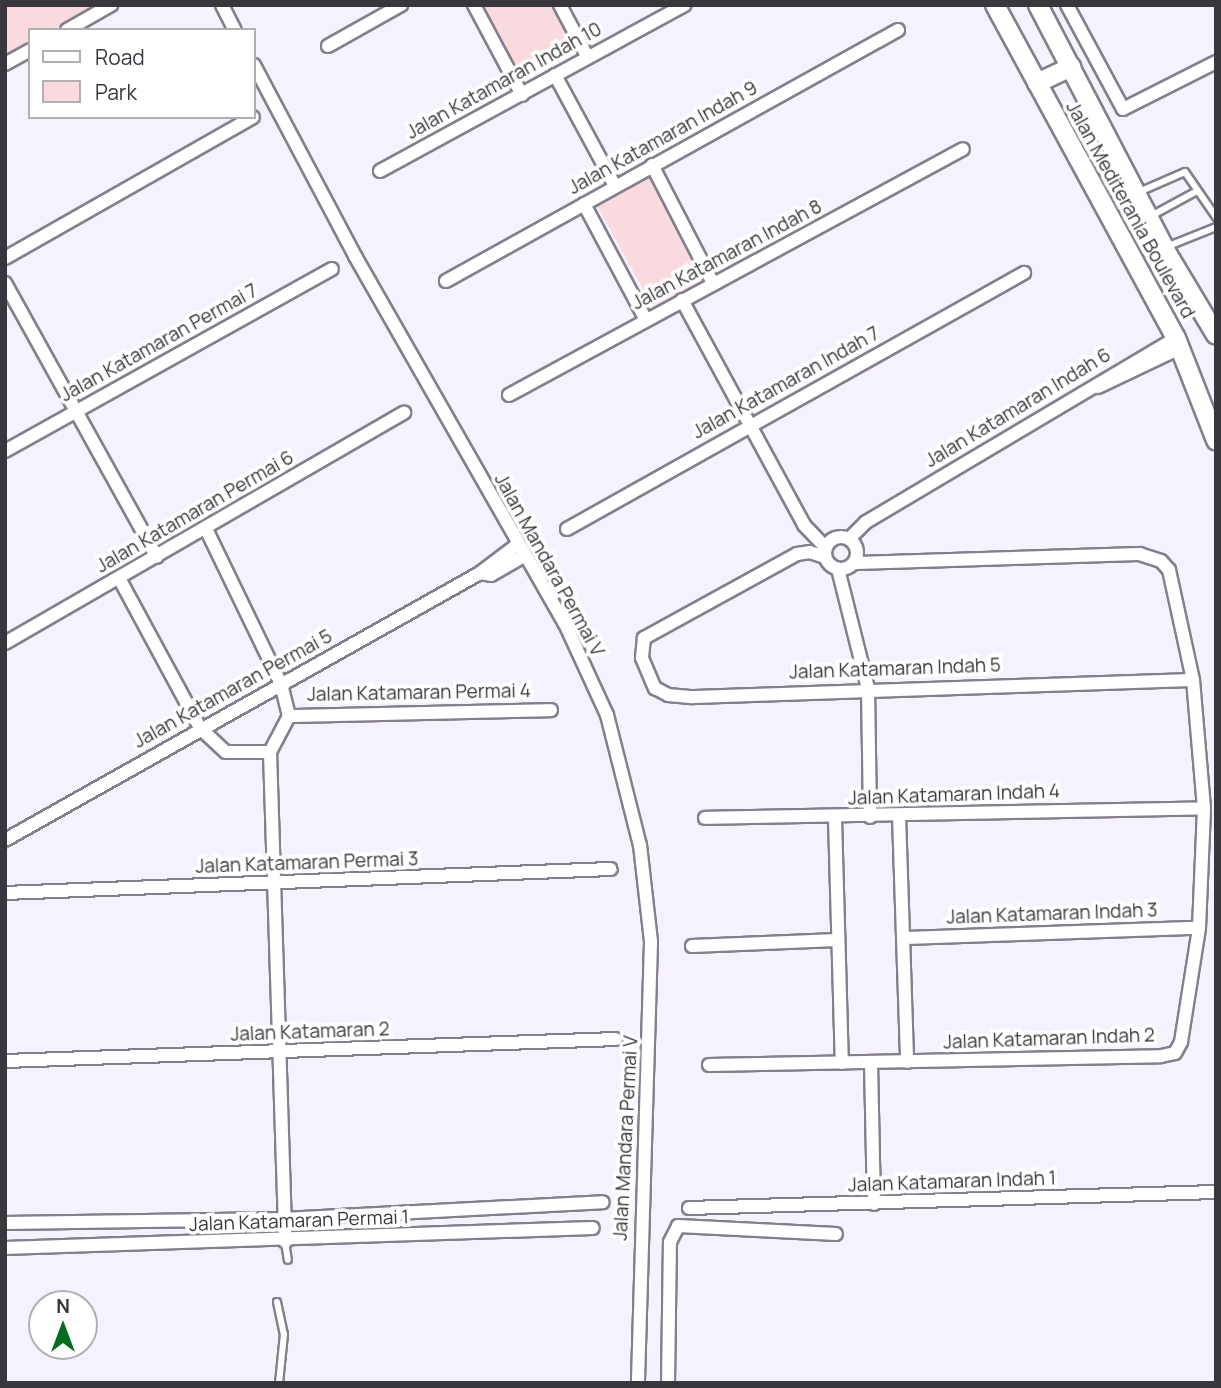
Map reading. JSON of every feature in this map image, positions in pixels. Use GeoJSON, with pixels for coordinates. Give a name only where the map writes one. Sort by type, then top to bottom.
{"type":"FeatureCollection","features":[{"type":"Feature","properties":{"kind":"street"},"geometry":{"type":"LineString","coordinates":[[71,28],[111,5]]}},
{"type":"Feature","properties":{"kind":"street"},"geometry":{"type":"LineString","coordinates":[[222,5],[234,28]]}},
{"type":"Feature","properties":{"kind":"street"},"geometry":{"type":"LineString","coordinates":[[328,46],[401,5]]}},
{"type":"Feature","properties":{"kind":"street"},"geometry":{"type":"LineString","coordinates":[[474,5],[522,95]]}},
{"type":"Feature","properties":{"kind":"street"},"geometry":{"type":"LineString","coordinates":[[560,5],[587,56]]}},
{"type":"Feature","properties":{"kind":"street","name":"Jalan Katamaran Indah 10"},"geometry":{"type":"LineString","coordinates":[[380,171],[685,5]]}},
{"type":"Feature","properties":{"kind":"street","name":"Jalan Mediterania Boulevard"},"geometry":{"type":"LineString","coordinates":[[995,5],[1178,343],[1216,440]]}},
{"type":"Feature","properties":{"kind":"street","name":"Jalan Mediterania Boulevard"},"geometry":{"type":"LineString","coordinates":[[1038,5],[1139,192],[1165,248],[1216,335]]}},
{"type":"Feature","properties":{"kind":"street"},"geometry":{"type":"LineString","coordinates":[[1072,7],[1123,109],[1216,62]]}},
{"type":"Feature","properties":{"kind":"street","name":"Jalan Katamaran Indah 9"},"geometry":{"type":"LineString","coordinates":[[446,281],[898,30]]}},
{"type":"Feature","properties":{"kind":"street"},"geometry":{"type":"LineString","coordinates":[[5,64],[28,51]]}},
{"type":"Feature","properties":{"kind":"street"},"geometry":{"type":"LineString","coordinates":[[1037,83],[1071,66]]}},
{"type":"Feature","properties":{"kind":"street","name":"Jalan Mandara Permai V"},"geometry":{"type":"LineString","coordinates":[[256,69],[520,551],[567,628],[607,715],[640,845],[651,942],[651,1039],[639,1227],[638,1383]]}},
{"type":"Feature","properties":{"kind":"street"},"geometry":{"type":"LineString","coordinates":[[555,75],[615,186]]}},
{"type":"Feature","properties":{"kind":"street"},"geometry":{"type":"LineString","coordinates":[[5,258],[249,119]]}},
{"type":"Feature","properties":{"kind":"street","name":"Jalan Katamaran Indah 8"},"geometry":{"type":"LineString","coordinates":[[509,395],[963,149]]}},
{"type":"Feature","properties":{"kind":"street"},"geometry":{"type":"LineString","coordinates":[[652,165],[713,283]]}},
{"type":"Feature","properties":{"kind":"street"},"geometry":{"type":"LineString","coordinates":[[584,204],[646,320]]}},
{"type":"Feature","properties":{"kind":"street","name":"Jalan Katamaran Permai 7"},"geometry":{"type":"LineString","coordinates":[[5,451],[332,269]]}},
{"type":"Feature","properties":{"kind":"street","name":"Jalan Katamaran Indah 7"},"geometry":{"type":"LineString","coordinates":[[567,529],[1024,273]]}},
{"type":"Feature","properties":{"kind":"street"},"geometry":{"type":"LineString","coordinates":[[5,283],[158,557]]}},
{"type":"Feature","properties":{"kind":"street"},"geometry":{"type":"LineString","coordinates":[[682,300],[804,525],[838,569],[867,688],[870,817]]}},
{"type":"Feature","properties":{"kind":"street","name":"Jalan Katamaran Indah 6"},"geometry":{"type":"LineString","coordinates":[[849,539],[866,522],[1178,343]]}},
{"type":"Feature","properties":{"kind":"street","name":"Jalan Katamaran Permai 6"},"geometry":{"type":"LineString","coordinates":[[5,643],[404,413]]}},
{"type":"Feature","properties":{"kind":"street"},"geometry":{"type":"LineString","coordinates":[[206,529],[281,684],[289,716],[270,752],[285,1242]]}},
{"type":"Feature","properties":{"kind":"street"},"geometry":{"type":"LineString","coordinates":[[825,552],[840,537],[849,539],[858,554],[855,563],[838,569]]}},
{"type":"Feature","properties":{"kind":"street","name":"Jalan Katamaran Permai 5"},"geometry":{"type":"LineString","coordinates":[[5,840],[480,573],[491,575],[520,551]]}},
{"type":"Feature","properties":{"kind":"street","name":"Jalan Katamaran Indah 5"},"geometry":{"type":"LineString","coordinates":[[825,552],[797,554],[644,638],[641,651],[647,676],[656,688],[668,695],[1193,680]]}},
{"type":"Feature","properties":{"kind":"street","name":"Jalan Katamaran Indah 2"},"geometry":{"type":"LineString","coordinates":[[709,1065],[871,1063],[1175,1053],[1181,1042],[1199,928],[1204,808],[1193,680],[1174,579],[1154,557],[1140,554],[855,563]]}},
{"type":"Feature","properties":{"kind":"street"},"geometry":{"type":"LineString","coordinates":[[119,578],[200,728],[226,752],[270,752]]}},
{"type":"Feature","properties":{"kind":"street","name":"Jalan Katamaran Permai 4"},"geometry":{"type":"LineString","coordinates":[[289,716],[551,709]]}},
{"type":"Feature","properties":{"kind":"street","name":"Jalan Katamaran Indah 4"},"geometry":{"type":"LineString","coordinates":[[705,818],[835,818],[1204,808]]}},
{"type":"Feature","properties":{"kind":"street"},"geometry":{"type":"LineString","coordinates":[[899,816],[906,938],[907,1062]]}},
{"type":"Feature","properties":{"kind":"street"},"geometry":{"type":"LineString","coordinates":[[835,818],[842,1063]]}},
{"type":"Feature","properties":{"kind":"street","name":"Jalan Katamaran Permai 3"},"geometry":{"type":"LineString","coordinates":[[5,893],[611,869]]}},
{"type":"Feature","properties":{"kind":"street","name":"Jalan Katamaran Indah 3"},"geometry":{"type":"LineString","coordinates":[[906,938],[1199,928]]}},
{"type":"Feature","properties":{"kind":"street"},"geometry":{"type":"LineString","coordinates":[[692,946],[837,940]]}},
{"type":"Feature","properties":{"kind":"street","name":"Jalan Katamaran 2"},"geometry":{"type":"LineString","coordinates":[[5,1061],[616,1039]]}},
{"type":"Feature","properties":{"kind":"street"},"geometry":{"type":"LineString","coordinates":[[871,1063],[874,1204]]}},
{"type":"Feature","properties":{"kind":"street","name":"Jalan Katamaran Indah 1"},"geometry":{"type":"LineString","coordinates":[[688,1208],[1216,1192]]}},
{"type":"Feature","properties":{"kind":"street"},"geometry":{"type":"LineString","coordinates":[[5,1223],[283,1219],[603,1202]]}},
{"type":"Feature","properties":{"kind":"street"},"geometry":{"type":"LineString","coordinates":[[668,1383],[670,1242],[678,1226],[836,1234]]}},
{"type":"Feature","properties":{"kind":"street","name":"Jalan Katamaran Permai 1"},"geometry":{"type":"LineString","coordinates":[[5,1248],[285,1242],[593,1228]]}},
{"type":"Feature","properties":{"kind":"lane"},"geometry":{"type":"LineString","coordinates":[[1139,192],[1180,172],[1216,217]]}},
{"type":"Feature","properties":{"kind":"lane"},"geometry":{"type":"LineString","coordinates":[[1150,217],[1195,192]]}},
{"type":"Feature","properties":{"kind":"lane"},"geometry":{"type":"LineString","coordinates":[[1165,248],[1216,228]]}},
{"type":"Feature","properties":{"kind":"lane"},"geometry":{"type":"LineString","coordinates":[[285,1242],[288,1260]]}},
{"type":"Feature","properties":{"kind":"lane"},"geometry":{"type":"LineString","coordinates":[[277,1302],[285,1334],[279,1383]]}},
{"type":"Feature","properties":{"kind":"green space"},"geometry":{"type":"Polygon","coordinates":[[[5,5],[96,5],[56,28],[28,28],[28,43],[5,56],[5,5]]]}},
{"type":"Feature","properties":{"kind":"green space"},"geometry":{"type":"Polygon","coordinates":[[[483,5],[558,5],[581,47],[522,78],[483,5]]]}},
{"type":"Feature","properties":{"kind":"green space"},"geometry":{"type":"Polygon","coordinates":[[[653,172],[711,275],[653,307],[596,204],[653,172]]]}}]}
